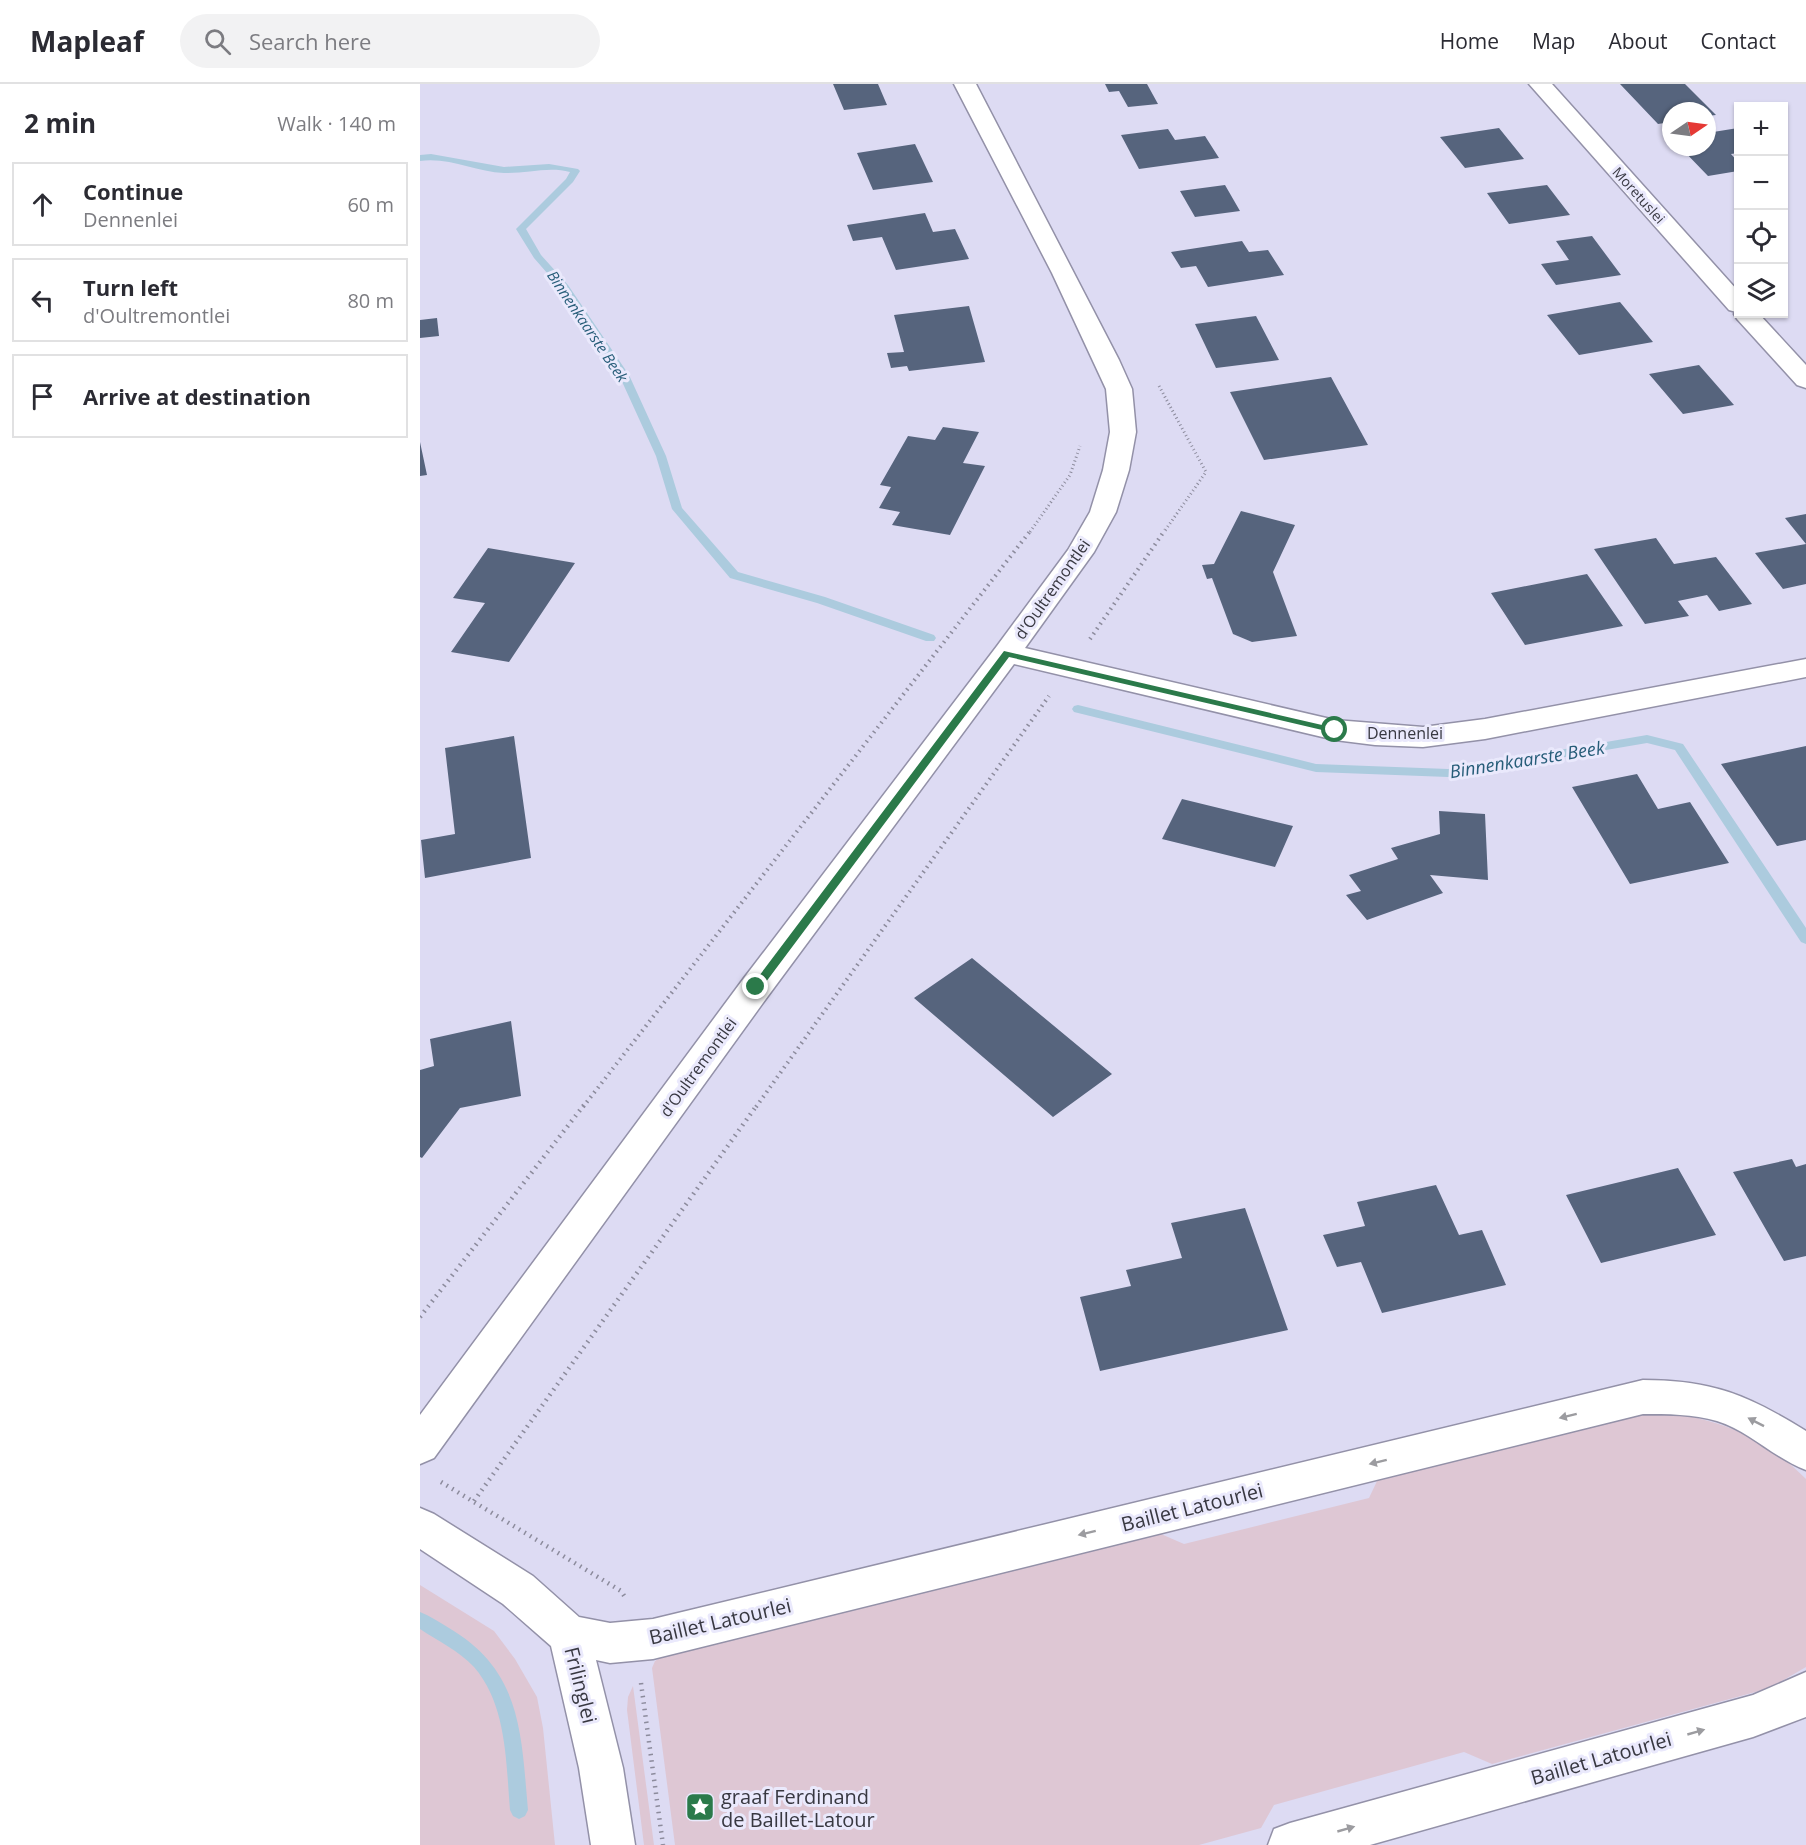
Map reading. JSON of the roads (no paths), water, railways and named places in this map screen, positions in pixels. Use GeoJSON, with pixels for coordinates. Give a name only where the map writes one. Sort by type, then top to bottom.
{"type":"FeatureCollection","features":[{"type":"Feature","properties":{"kind":"street","name":"d'Oultremontlei"},"geometry":{"type":"LineString","coordinates":[[420,1446],[756,987],[1007,653],[1080,552],[1103,512],[1116,470],[1122,432],[1119,389],[1107,360],[964,84]]}},
{"type":"Feature","properties":{"kind":"street","name":"Moretuslei"},"geometry":{"type":"LineString","coordinates":[[1540,84],[1734,301]]}},
{"type":"Feature","properties":{"kind":"street"},"geometry":{"type":"LineString","coordinates":[[1750,318],[1806,380]]}},
{"type":"Feature","properties":{"kind":"street","name":"Dennenlei"},"geometry":{"type":"LineString","coordinates":[[1007,653],[1335,730],[1423,736],[1485,729],[1806,668]]}},
{"type":"Feature","properties":{"kind":"street","name":"Baillet Latourlei"},"geometry":{"type":"LineString","coordinates":[[568,1635],[610,1643],[653,1639],[1643,1397],[1677,1397],[1719,1404],[1772,1431],[1806,1452]]}},
{"type":"Feature","properties":{"kind":"street","name":"Frilinglei"},"geometry":{"type":"LineString","coordinates":[[420,1527],[518,1590],[568,1635],[601,1768],[613,1845]]}},
{"type":"Feature","properties":{"kind":"street","name":"Baillet Latourlei"},"geometry":{"type":"LineString","coordinates":[[1290,1845],[1753,1716],[1793,1701],[1806,1693]]}},
{"type":"Feature","properties":{"kind":"waterway","name":"Binnenkaarste Beek"},"geometry":{"type":"LineString","coordinates":[[420,158],[441,157],[504,170],[557,167],[575,171],[570,180],[521,229],[537,256],[565,287],[624,375],[661,456],[677,509],[734,575],[821,600],[930,638]]}},
{"type":"Feature","properties":{"kind":"waterway","name":"Binnenkaarste Beek"},"geometry":{"type":"LineString","coordinates":[[1078,709],[1316,768],[1448,773],[1647,739],[1679,747],[1806,939]]}},
{"type":"Feature","properties":{"kind":"waterway"},"geometry":{"type":"LineString","coordinates":[[420,1620],[472,1654],[480,1661],[496,1684],[512,1737],[519,1810]]}},
{"type":"Feature","properties":{"kind":"place","name":"graaf Ferdinand de Baillet-Latour"},"geometry":{"type":"Point","coordinates":[700,1807]}}]}
